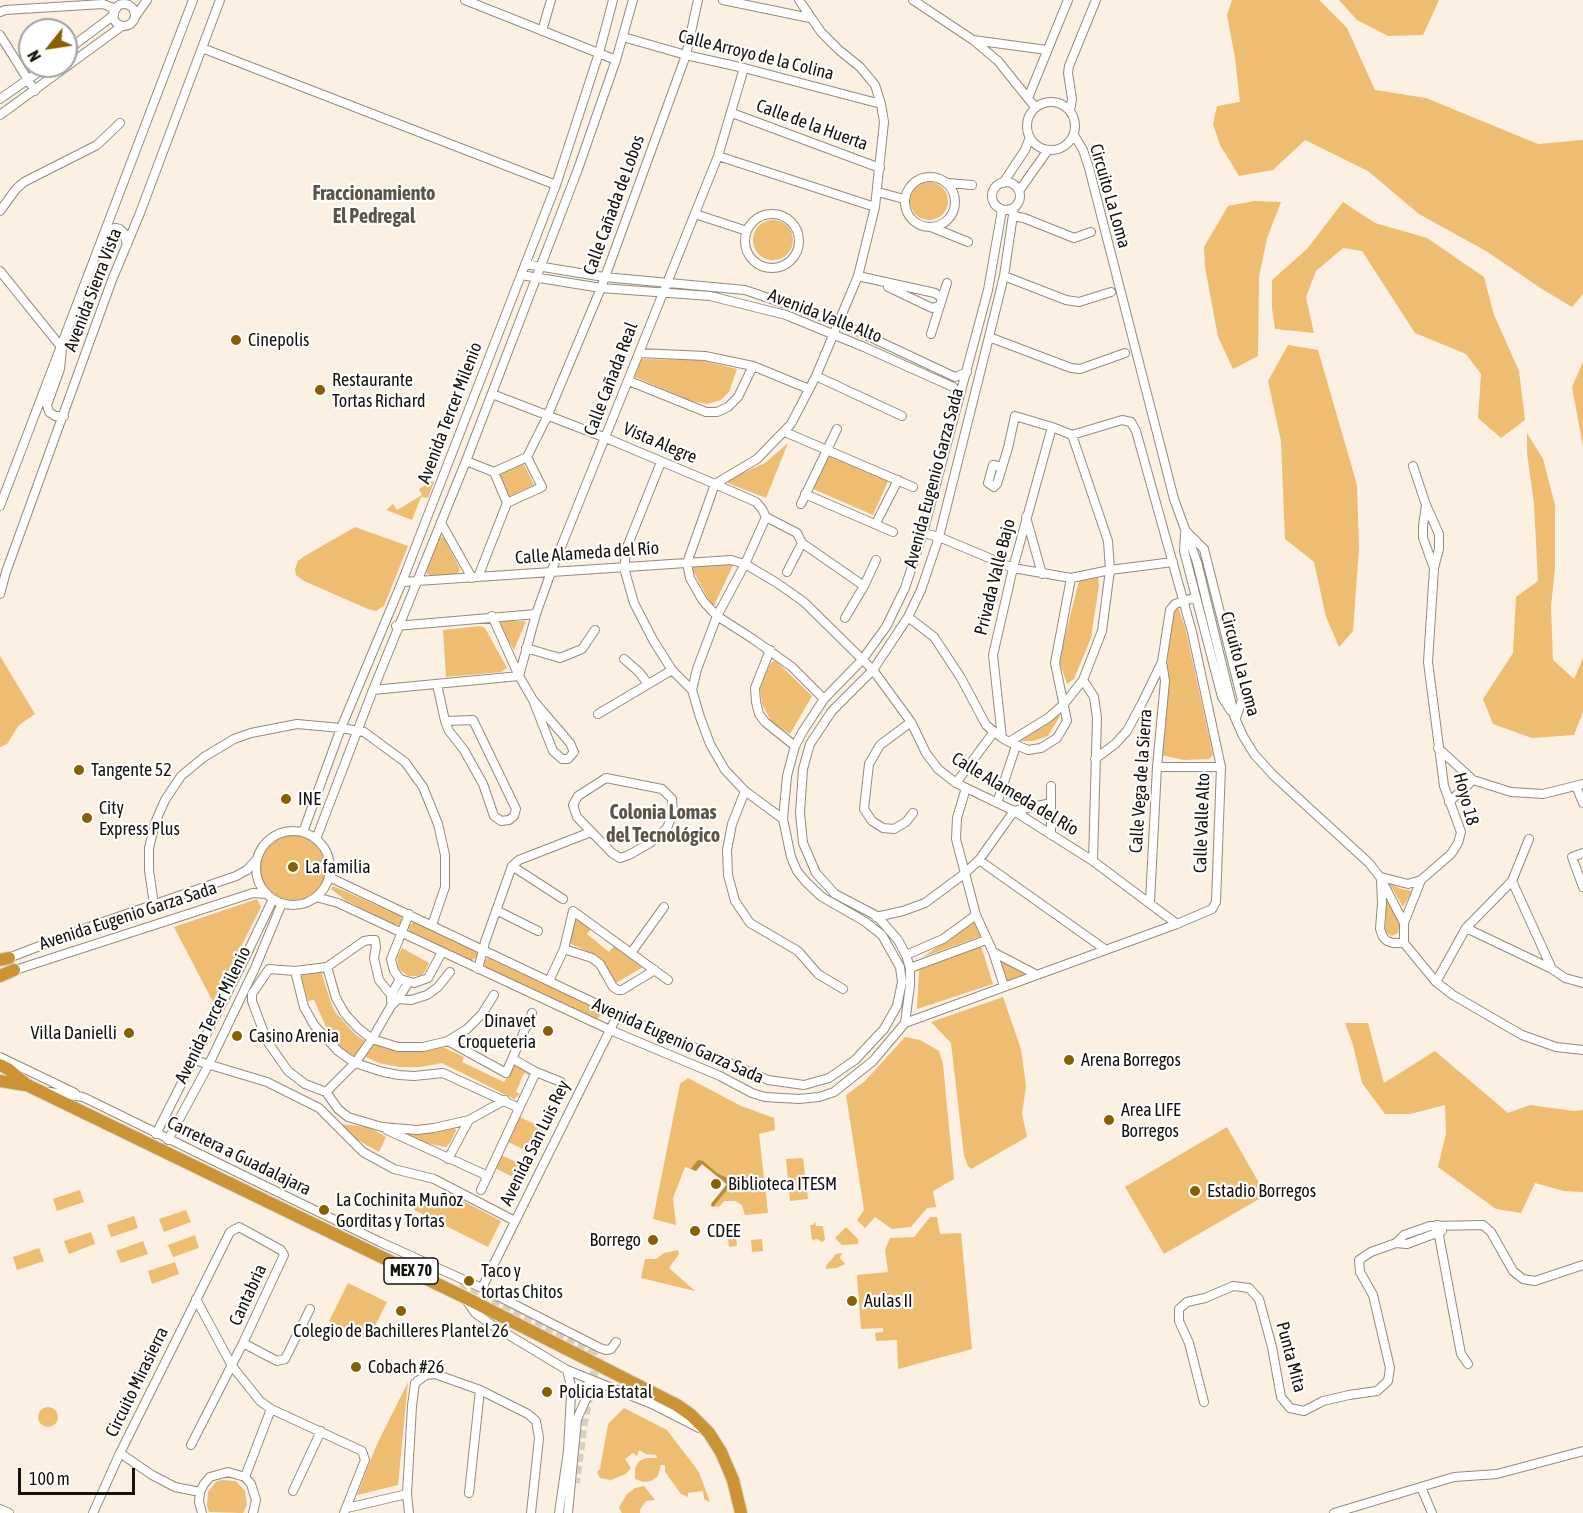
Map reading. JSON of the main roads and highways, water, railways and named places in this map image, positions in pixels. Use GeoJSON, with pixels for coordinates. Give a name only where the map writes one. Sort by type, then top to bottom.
{"type":"FeatureCollection","features":[{"type":"Feature","properties":{"kind":"highway"},"geometry":{"type":"LineString","coordinates":[[0,975],[14,970]]}},
{"type":"Feature","properties":{"kind":"highway","name":"MEX 70"},"geometry":{"type":"LineString","coordinates":[[2,1063],[32,1088]]}},
{"type":"Feature","properties":{"kind":"highway","name":"MEX 70"},"geometry":{"type":"LineString","coordinates":[[0,1081],[32,1088],[464,1297],[648,1389],[691,1415],[709,1433],[728,1465],[741,1513]]}},
{"type":"Feature","properties":{"kind":"tunnel"},"geometry":{"type":"LineString","coordinates":[[461,1283],[586,1347],[594,1355],[595,1369],[584,1423],[576,1483]]}},
{"type":"Feature","properties":{"kind":"place","name":"Cinepolis"},"geometry":{"type":"Point","coordinates":[236,340]}},
{"type":"Feature","properties":{"kind":"place","name":"Restaurante Tortas Richard"},"geometry":{"type":"Point","coordinates":[320,390]}},
{"type":"Feature","properties":{"kind":"place","name":"Tangente 52"},"geometry":{"type":"Point","coordinates":[79,770]}},
{"type":"Feature","properties":{"kind":"place","name":"INE"},"geometry":{"type":"Point","coordinates":[286,799]}},
{"type":"Feature","properties":{"kind":"place","name":"City Express Plus"},"geometry":{"type":"Point","coordinates":[87,818]}},
{"type":"Feature","properties":{"kind":"place","name":"La familia"},"geometry":{"type":"Point","coordinates":[293,867]}},
{"type":"Feature","properties":{"kind":"place","name":"Dinavet Croqueteria"},"geometry":{"type":"Point","coordinates":[548,1031]}},
{"type":"Feature","properties":{"kind":"place","name":"Villa Danielli"},"geometry":{"type":"Point","coordinates":[129,1033]}},
{"type":"Feature","properties":{"kind":"place","name":"Casino Arenia"},"geometry":{"type":"Point","coordinates":[237,1036]}},
{"type":"Feature","properties":{"kind":"place","name":"Arena Borregos"},"geometry":{"type":"Point","coordinates":[1069,1060]}},
{"type":"Feature","properties":{"kind":"place","name":"Area LIFE Borregos"},"geometry":{"type":"Point","coordinates":[1109,1120]}},
{"type":"Feature","properties":{"kind":"place","name":"Biblioteca ITESM"},"geometry":{"type":"Point","coordinates":[716,1184]}},
{"type":"Feature","properties":{"kind":"place","name":"Estadio Borregos"},"geometry":{"type":"Point","coordinates":[1195,1191]}},
{"type":"Feature","properties":{"kind":"place","name":"La Cochinita Muñoz Gorditas y Tortas"},"geometry":{"type":"Point","coordinates":[324,1210]}},
{"type":"Feature","properties":{"kind":"place","name":"CDEE"},"geometry":{"type":"Point","coordinates":[695,1231]}},
{"type":"Feature","properties":{"kind":"place","name":"Borrego"},"geometry":{"type":"Point","coordinates":[653,1240]}},
{"type":"Feature","properties":{"kind":"place","name":"Taco y tortas Chitos"},"geometry":{"type":"Point","coordinates":[469,1281]}},
{"type":"Feature","properties":{"kind":"place","name":"Aulas II"},"geometry":{"type":"Point","coordinates":[852,1301]}},
{"type":"Feature","properties":{"kind":"place","name":"Colegio de Bachilleres Plantel 26"},"geometry":{"type":"Point","coordinates":[401,1311]}},
{"type":"Feature","properties":{"kind":"place","name":"Cobach #26"},"geometry":{"type":"Point","coordinates":[356,1367]}},
{"type":"Feature","properties":{"kind":"place","name":"Policia Estatal"},"geometry":{"type":"Point","coordinates":[547,1392]}},
{"type":"Feature","properties":{"kind":"district","name":"Fraccionamiento El Pedregal"},"geometry":{"type":"Point","coordinates":[374,206]}},
{"type":"Feature","properties":{"kind":"district","name":"Colonia Lomas del Tecnológico"},"geometry":{"type":"Point","coordinates":[663,824]}}]}
